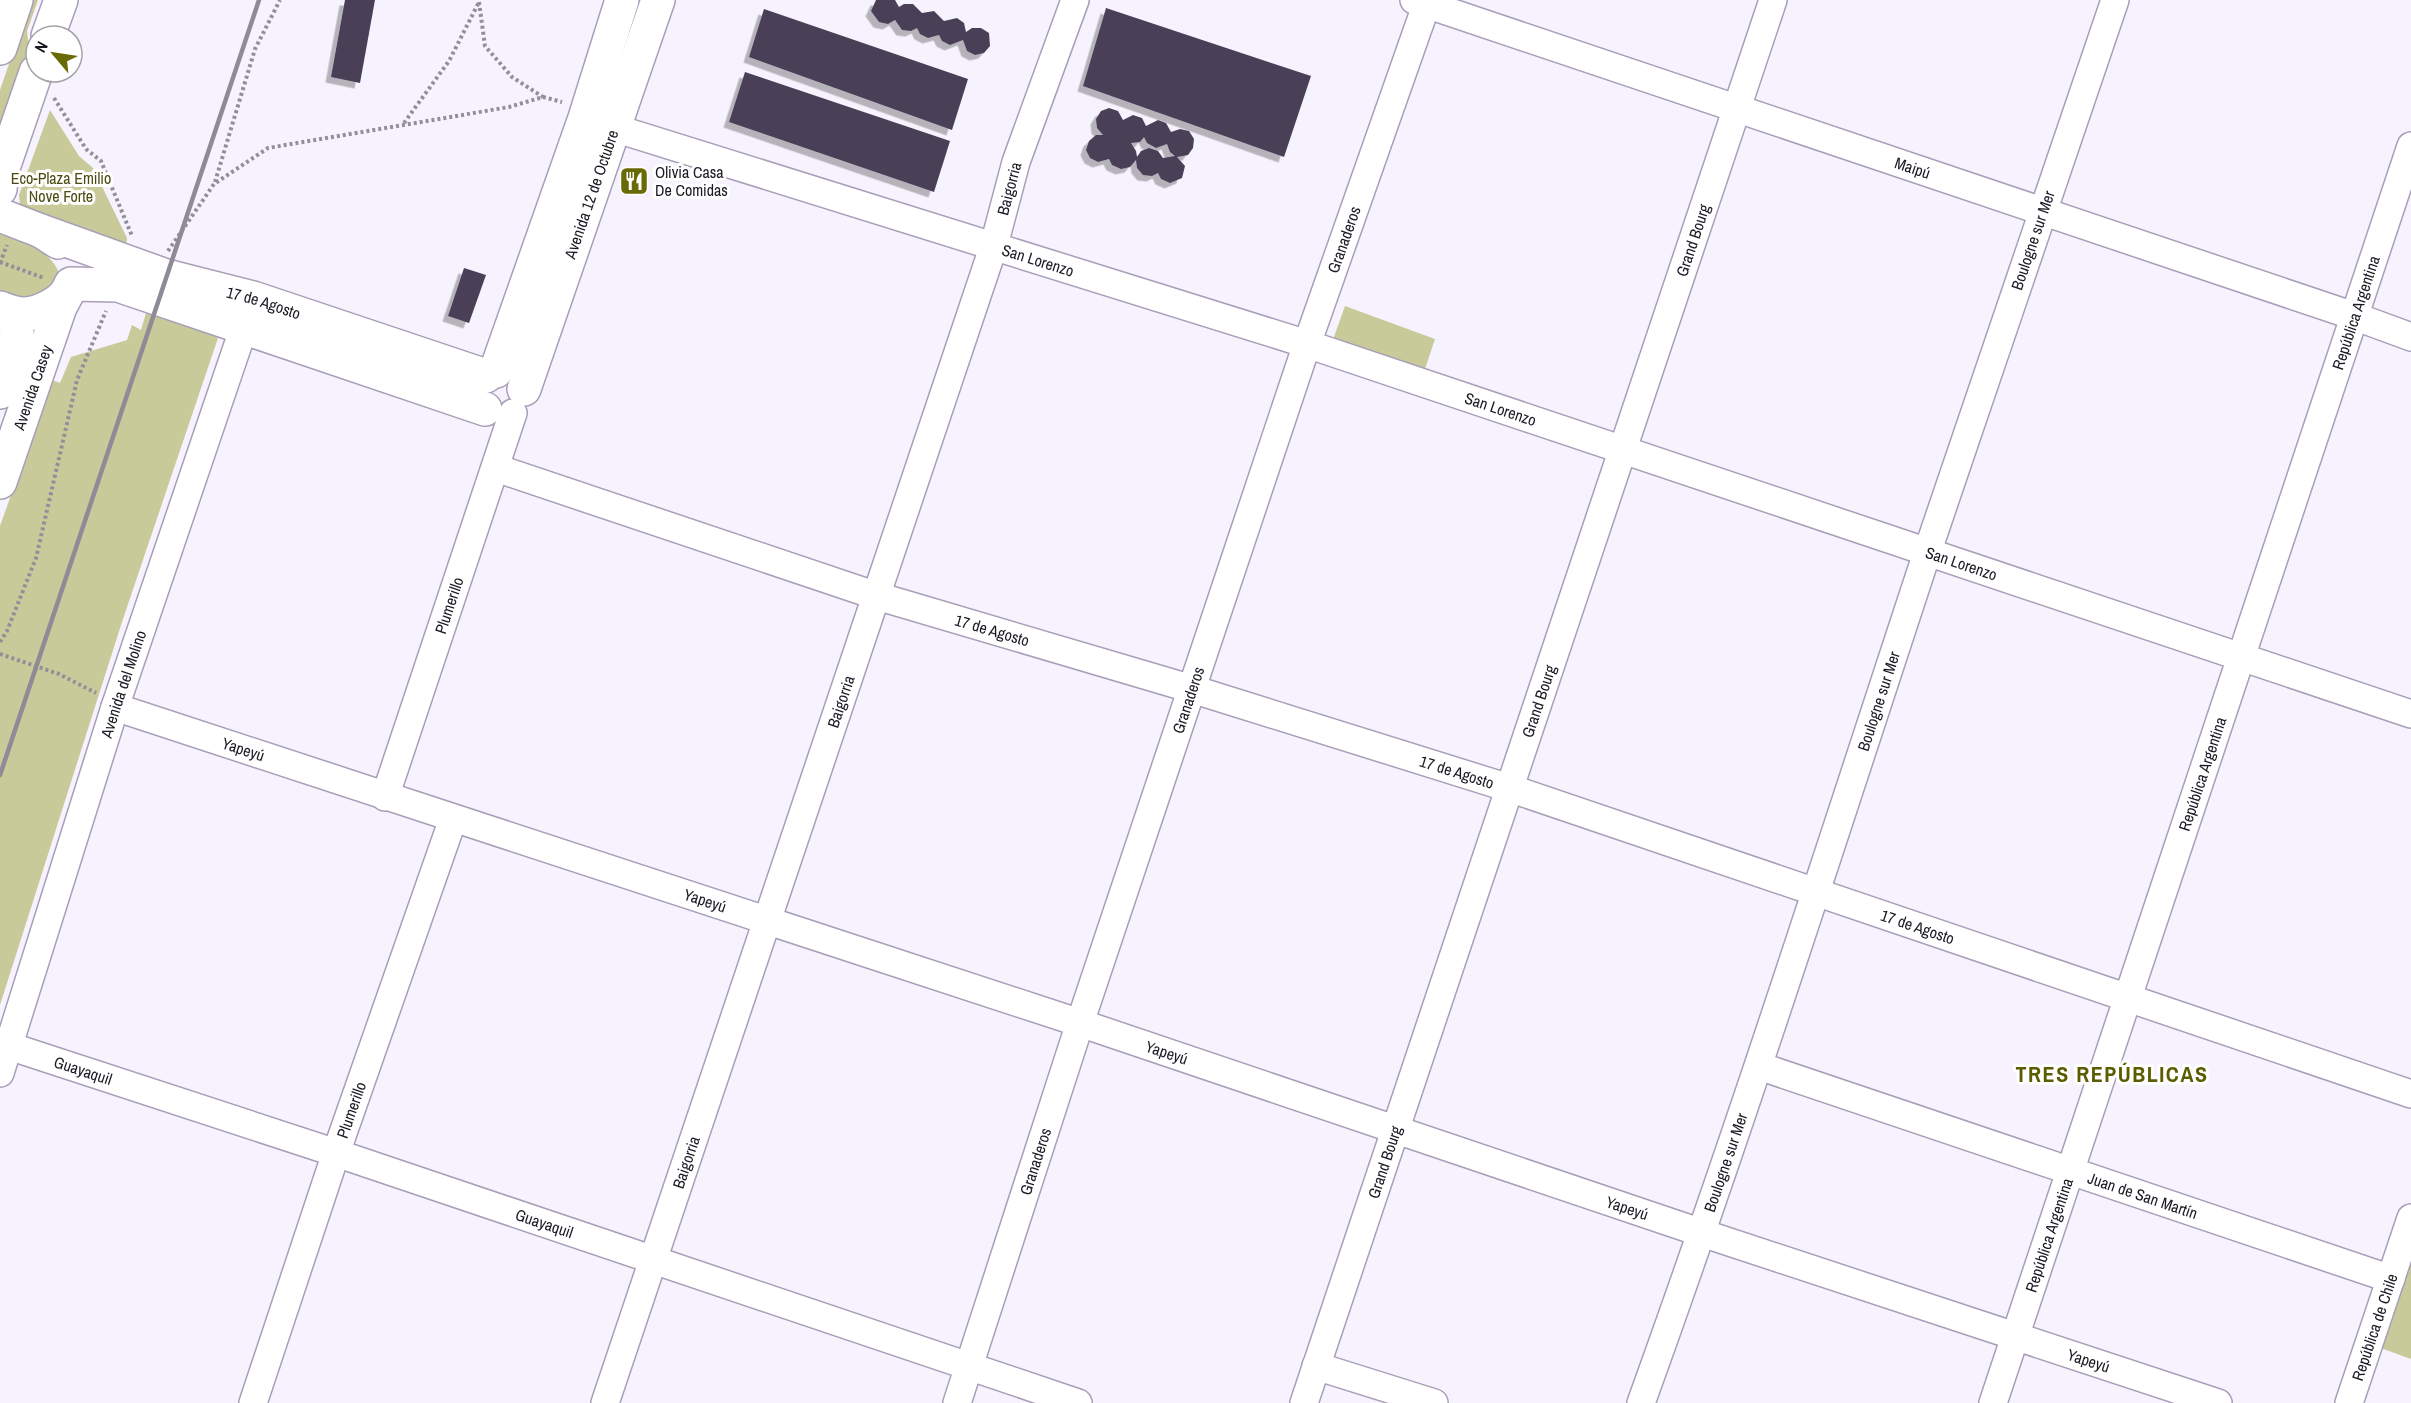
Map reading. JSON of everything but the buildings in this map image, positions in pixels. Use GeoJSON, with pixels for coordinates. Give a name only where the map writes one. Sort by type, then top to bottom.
{"type":"FeatureCollection","features":[{"type":"Feature","properties":{"kind":"main road"},"geometry":{"type":"LineString","coordinates":[[0,48],[16,0]]}},
{"type":"Feature","properties":{"kind":"main road"},"geometry":{"type":"LineString","coordinates":[[52,24],[61,0]]}},
{"type":"Feature","properties":{"kind":"main road","name":"Avenida 12 de Octubre"},"geometry":{"type":"LineString","coordinates":[[622,0],[595,118],[507,404],[480,400],[479,386],[491,373],[595,118],[658,0]]}},
{"type":"Feature","properties":{"kind":"main road"},"geometry":{"type":"LineString","coordinates":[[0,189],[3,168],[32,84]]}},
{"type":"Feature","properties":{"kind":"main road"},"geometry":{"type":"LineString","coordinates":[[0,215],[41,231],[65,247],[73,267],[69,288],[50,306],[26,314],[5,310]]}},
{"type":"Feature","properties":{"kind":"main road","name":"17 de Agosto"},"geometry":{"type":"LineString","coordinates":[[41,231],[154,271],[249,313],[507,404]]}},
{"type":"Feature","properties":{"kind":"main road","name":"17 de Agosto"},"geometry":{"type":"LineString","coordinates":[[69,288],[118,285],[249,313],[491,373]]}},
{"type":"Feature","properties":{"kind":"main road","name":"Avenida Casey"},"geometry":{"type":"LineString","coordinates":[[0,482],[60,307],[69,288]]}},
{"type":"Feature","properties":{"kind":"main road","name":"Avenida Casey"},"geometry":{"type":"LineString","coordinates":[[0,392],[15,350],[17,331],[5,310]]}},
{"type":"Feature","properties":{"kind":"street","name":"Baigorria"},"geometry":{"type":"LineString","coordinates":[[605,1403],[994,245],[1016,162],[1075,0]]}},
{"type":"Feature","properties":{"kind":"street","name":"Grand Bourg"},"geometry":{"type":"LineString","coordinates":[[1304,1403],[1773,0]]}},
{"type":"Feature","properties":{"kind":"street","name":"Boulogne sur Mer"},"geometry":{"type":"LineString","coordinates":[[1641,1403],[1759,1066],[1928,552],[2115,0]]}},
{"type":"Feature","properties":{"kind":"street","name":"Maipú"},"geometry":{"type":"LineString","coordinates":[[1423,1],[2411,337]]}},
{"type":"Feature","properties":{"kind":"street","name":"Granaderos"},"geometry":{"type":"LineString","coordinates":[[957,1403],[1080,1023],[1423,1]]}},
{"type":"Feature","properties":{"kind":"street","name":"San Lorenzo"},"geometry":{"type":"LineString","coordinates":[[595,118],[1307,344],[2411,714]]}},
{"type":"Feature","properties":{"kind":"street","name":"República Argentina"},"geometry":{"type":"LineString","coordinates":[[1993,1403],[2411,146]]}},
{"type":"Feature","properties":{"kind":"street","name":"Avenida del Molino"},"geometry":{"type":"LineString","coordinates":[[0,1073],[115,707],[249,313]]}},
{"type":"Feature","properties":{"kind":"street","name":"Plumerillo"},"geometry":{"type":"LineString","coordinates":[[385,797],[496,468],[507,404]]}},
{"type":"Feature","properties":{"kind":"street","name":"17 de Agosto"},"geometry":{"type":"LineString","coordinates":[[496,468],[877,596],[1192,689],[1509,788],[2411,1094]]}},
{"type":"Feature","properties":{"kind":"street","name":"Yapeyú"},"geometry":{"type":"LineString","coordinates":[[115,707],[1080,1023],[1702,1233],[2218,1403]]}},
{"type":"Feature","properties":{"kind":"street","name":"Plumerillo"},"geometry":{"type":"LineString","coordinates":[[253,1403],[336,1153],[453,819]]}},
{"type":"Feature","properties":{"kind":"street","name":"Guayaquil"},"geometry":{"type":"LineString","coordinates":[[9,1046],[654,1259],[1078,1403]]}},
{"type":"Feature","properties":{"kind":"street","name":"Juan de San Martín"},"geometry":{"type":"LineString","coordinates":[[1759,1066],[2391,1279]]}},
{"type":"Feature","properties":{"kind":"street","name":"República de Chile"},"geometry":{"type":"LineString","coordinates":[[2349,1403],[2411,1218]]}},
{"type":"Feature","properties":{"kind":"street"},"geometry":{"type":"LineString","coordinates":[[1316,1366],[1434,1403]]}},
{"type":"Feature","properties":{"kind":"path"},"geometry":{"type":"LineString","coordinates":[[154,271],[214,184],[255,49],[280,0]]}},
{"type":"Feature","properties":{"kind":"path"},"geometry":{"type":"LineString","coordinates":[[403,124],[449,61],[479,1]]}},
{"type":"Feature","properties":{"kind":"path"},"geometry":{"type":"LineString","coordinates":[[479,1],[485,46],[512,77],[543,97],[595,118]]}},
{"type":"Feature","properties":{"kind":"path"},"geometry":{"type":"LineString","coordinates":[[214,184],[268,148],[509,107],[543,97]]}},
{"type":"Feature","properties":{"kind":"path"},"geometry":{"type":"LineString","coordinates":[[0,262],[69,288]]}},
{"type":"Feature","properties":{"kind":"path"},"geometry":{"type":"LineString","coordinates":[[0,654],[59,674],[92,691],[115,707]]}},
{"type":"Feature","properties":{"kind":"green space"},"geometry":{"type":"Polygon","coordinates":[[[31,0],[38,0],[29,24],[24,24],[24,63],[0,133],[0,90],[31,0]]]}},
{"type":"Feature","properties":{"kind":"green space","name":"Eco-Plaza Emilio Nove Forte"},"geometry":{"type":"Polygon","coordinates":[[[50,110],[79,156],[93,168],[127,238],[126,249],[26,211],[20,205],[19,195],[50,110]]]}},
{"type":"Feature","properties":{"kind":"green space"},"geometry":{"type":"Polygon","coordinates":[[[0,231],[36,248],[51,260],[61,277],[56,289],[30,299],[0,295],[0,231]]]}},
{"type":"Feature","properties":{"kind":"green space"},"geometry":{"type":"Polygon","coordinates":[[[149,303],[218,338],[122,622],[0,1005],[0,526],[52,380],[60,383],[71,357],[127,340],[132,325],[141,330],[149,303]]]}},
{"type":"Feature","properties":{"kind":"green space"},"geometry":{"type":"Polygon","coordinates":[[[1345,306],[1435,339],[1421,381],[1330,348],[1345,306]]]}},
{"type":"Feature","properties":{"kind":"green space"},"geometry":{"type":"Polygon","coordinates":[[[2411,1245],[2411,1359],[2375,1346],[2411,1245]]]}},
{"type":"Feature","properties":{"kind":"railway"},"geometry":{"type":"LineString","coordinates":[[0,775],[259,0]]}},
{"type":"Feature","properties":{"kind":"place","name":"Olivia Casa De Comidas"},"geometry":{"type":"Point","coordinates":[634,181]}},
{"type":"Feature","properties":{"kind":"district","name":"TRES REPÚBLICAS"},"geometry":{"type":"Point","coordinates":[2112,1074]}}]}
